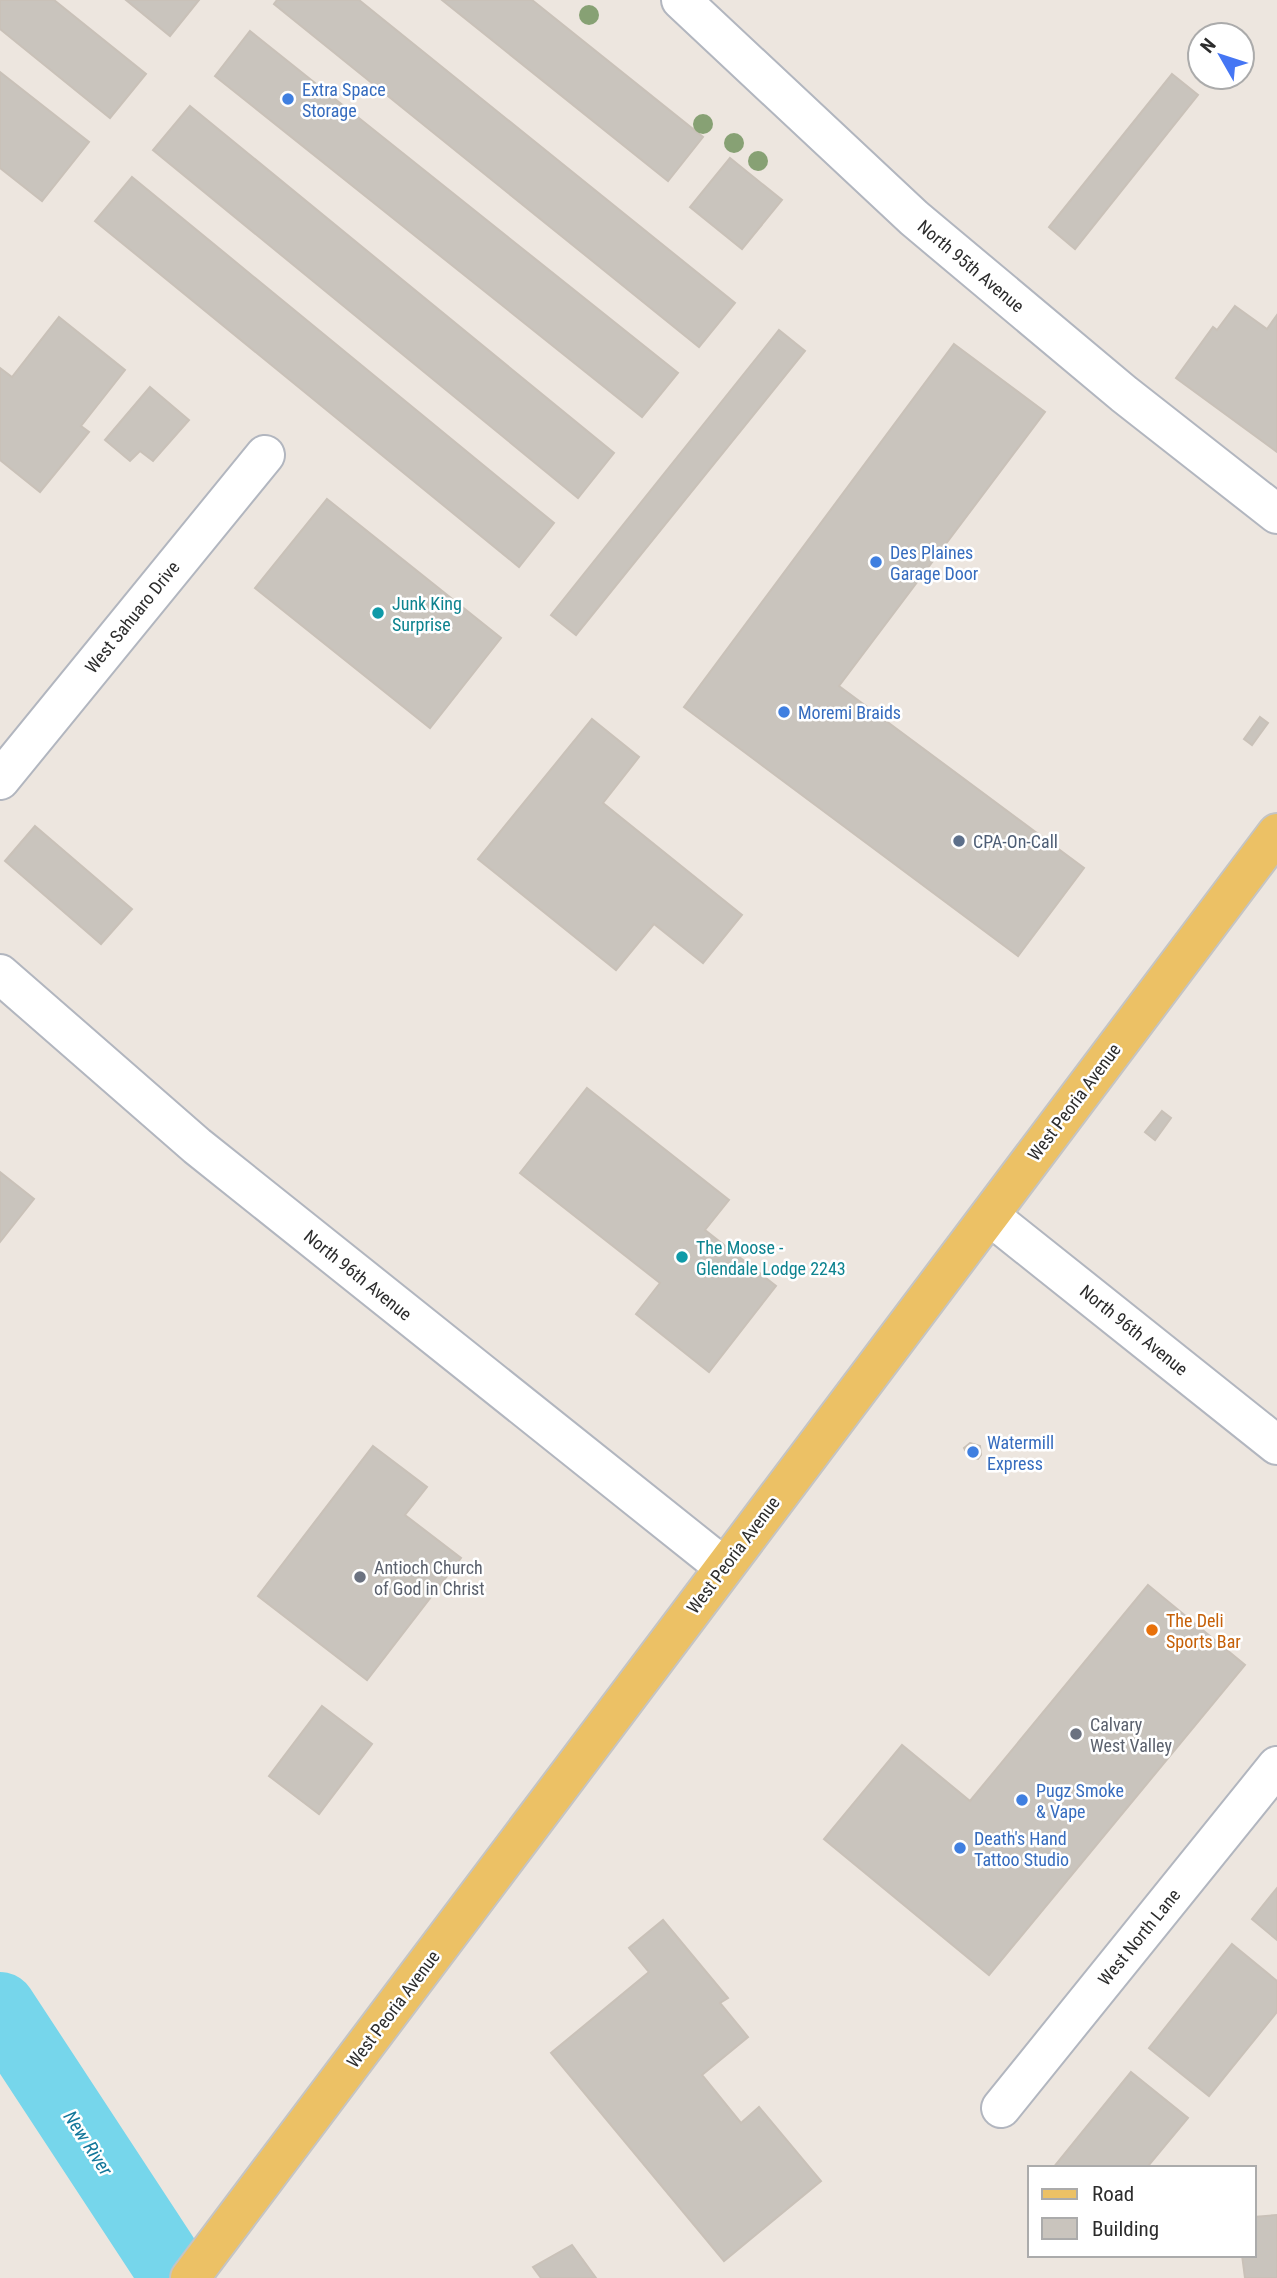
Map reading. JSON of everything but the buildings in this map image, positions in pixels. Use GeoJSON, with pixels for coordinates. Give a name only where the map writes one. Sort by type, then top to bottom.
{"type":"FeatureCollection","features":[{"type":"Feature","properties":{"kind":"main road","name":"West Peoria Avenue"},"geometry":{"type":"LineString","coordinates":[[190,2278],[1277,833]]}},
{"type":"Feature","properties":{"kind":"street","name":"North 95th Avenue"},"geometry":{"type":"LineString","coordinates":[[681,0],[914,218],[1124,394],[1277,514]]}},
{"type":"Feature","properties":{"kind":"street","name":"West Sahuaro Drive"},"geometry":{"type":"LineString","coordinates":[[0,780],[264,455]]}},
{"type":"Feature","properties":{"kind":"street","name":"North 96th Avenue"},"geometry":{"type":"LineString","coordinates":[[0,974],[197,1146],[724,1567]]}},
{"type":"Feature","properties":{"kind":"street","name":"North 96th Avenue"},"geometry":{"type":"LineString","coordinates":[[990,1216],[1277,1445]]}},
{"type":"Feature","properties":{"kind":"street","name":"West North Lane"},"geometry":{"type":"LineString","coordinates":[[1001,2108],[1277,1766]]}},
{"type":"Feature","properties":{"kind":"waterway","name":"New River"},"geometry":{"type":"LineString","coordinates":[[0,2008],[177,2278]]}},
{"type":"Feature","properties":{"kind":"place","name":"Extra Space Storage"},"geometry":{"type":"Point","coordinates":[288,99]}},
{"type":"Feature","properties":{"kind":"place","name":"Des Plaines Garage Door"},"geometry":{"type":"Point","coordinates":[876,562]}},
{"type":"Feature","properties":{"kind":"place","name":"Junk King Surprise"},"geometry":{"type":"Point","coordinates":[378,613]}},
{"type":"Feature","properties":{"kind":"place","name":"Moremi Braids"},"geometry":{"type":"Point","coordinates":[784,712]}},
{"type":"Feature","properties":{"kind":"place","name":"CPA-On-Call"},"geometry":{"type":"Point","coordinates":[959,841]}},
{"type":"Feature","properties":{"kind":"place","name":"The Moose - Glendale Lodge 2243"},"geometry":{"type":"Point","coordinates":[682,1257]}},
{"type":"Feature","properties":{"kind":"place","name":"Watermill Express"},"geometry":{"type":"Point","coordinates":[973,1452]}},
{"type":"Feature","properties":{"kind":"place","name":"Antioch Church of God in Christ"},"geometry":{"type":"Point","coordinates":[360,1577]}},
{"type":"Feature","properties":{"kind":"place","name":"The Deli Sports Bar"},"geometry":{"type":"Point","coordinates":[1152,1630]}},
{"type":"Feature","properties":{"kind":"place","name":"Calvary West Valley"},"geometry":{"type":"Point","coordinates":[1076,1734]}},
{"type":"Feature","properties":{"kind":"place","name":"Pugz Smoke & Vape"},"geometry":{"type":"Point","coordinates":[1022,1800]}},
{"type":"Feature","properties":{"kind":"place","name":"Death's Hand Tattoo Studio"},"geometry":{"type":"Point","coordinates":[960,1848]}}]}
